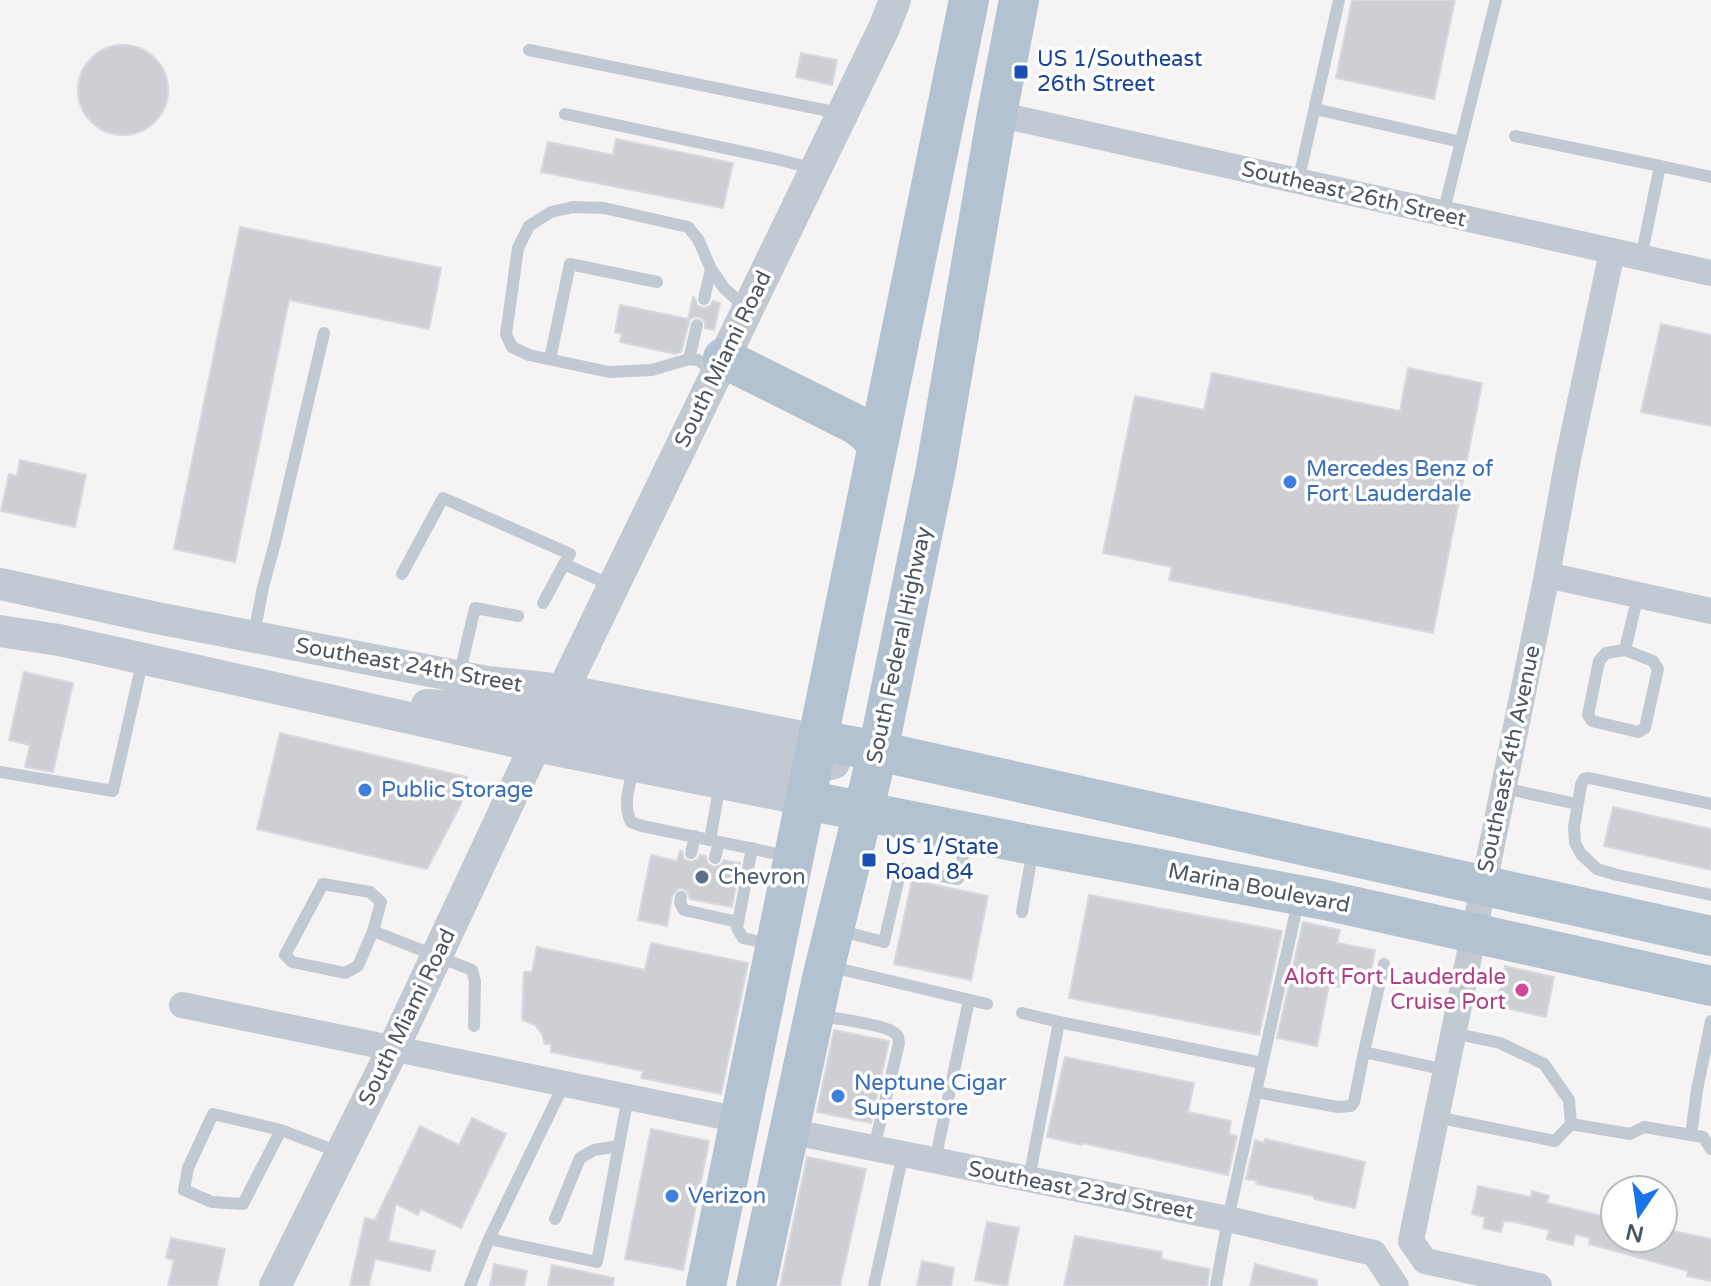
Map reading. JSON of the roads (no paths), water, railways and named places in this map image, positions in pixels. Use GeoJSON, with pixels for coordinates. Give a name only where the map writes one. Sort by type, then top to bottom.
{"type":"FeatureCollection","features":[{"type":"Feature","properties":{"kind":"main road","name":"South Federal Highway"},"geometry":{"type":"LineString","coordinates":[[756,1286],[829,948],[878,751],[939,454],[1019,0]]}},
{"type":"Feature","properties":{"kind":"main road"},"geometry":{"type":"LineString","coordinates":[[967,2],[984,94],[997,114]]}},
{"type":"Feature","properties":{"kind":"main road"},"geometry":{"type":"LineString","coordinates":[[706,1286],[967,2]]}},
{"type":"Feature","properties":{"kind":"main road"},"geometry":{"type":"LineString","coordinates":[[709,363],[855,424],[877,445]]}},
{"type":"Feature","properties":{"kind":"main road"},"geometry":{"type":"LineString","coordinates":[[812,769],[878,751],[1711,936]]}},
{"type":"Feature","properties":{"kind":"main road","name":"Marina Boulevard"},"geometry":{"type":"LineString","coordinates":[[812,769],[863,812],[1300,895],[1711,986]]}},
{"type":"Feature","properties":{"kind":"street","name":"South Miami Road"},"geometry":{"type":"LineString","coordinates":[[563,690],[613,586],[709,363],[747,309],[889,14],[908,0]]}},
{"type":"Feature","properties":{"kind":"street","name":"Southeast 26th Street"},"geometry":{"type":"LineString","coordinates":[[997,114],[1711,273]]}},
{"type":"Feature","properties":{"kind":"street","name":"Southeast 4th Avenue"},"geometry":{"type":"LineString","coordinates":[[1539,1286],[1425,1261],[1411,1241],[1612,252]]}},
{"type":"Feature","properties":{"kind":"street"},"geometry":{"type":"LineString","coordinates":[[1547,575],[1711,611]]}},
{"type":"Feature","properties":{"kind":"street","name":"Southeast 24th Street"},"geometry":{"type":"LineString","coordinates":[[0,584],[487,682],[563,690],[812,769]]}},
{"type":"Feature","properties":{"kind":"street"},"geometry":{"type":"LineString","coordinates":[[0,598],[152,617]]}},
{"type":"Feature","properties":{"kind":"street"},"geometry":{"type":"LineString","coordinates":[[0,618],[59,640]]}},
{"type":"Feature","properties":{"kind":"street"},"geometry":{"type":"LineString","coordinates":[[0,631],[59,640],[535,746],[720,783],[812,769]]}},
{"type":"Feature","properties":{"kind":"street"},"geometry":{"type":"LineString","coordinates":[[253,637],[268,652],[270,662],[264,685]]}},
{"type":"Feature","properties":{"kind":"street"},"geometry":{"type":"LineString","coordinates":[[324,698],[504,710],[812,769]]}},
{"type":"Feature","properties":{"kind":"street","name":"South Miami Road"},"geometry":{"type":"LineString","coordinates":[[275,1286],[393,1049],[535,746]]}},
{"type":"Feature","properties":{"kind":"street"},"geometry":{"type":"LineString","coordinates":[[182,1005],[740,1120]]}},
{"type":"Feature","properties":{"kind":"street","name":"Southeast 23rd Street"},"geometry":{"type":"LineString","coordinates":[[788,1131],[1228,1219],[1374,1253],[1396,1286]]}},
{"type":"Feature","properties":{"kind":"lane"},"geometry":{"type":"LineString","coordinates":[[1298,182],[1339,0]]}},
{"type":"Feature","properties":{"kind":"lane"},"geometry":{"type":"LineString","coordinates":[[1443,214],[1496,0]]}},
{"type":"Feature","properties":{"kind":"lane"},"geometry":{"type":"LineString","coordinates":[[529,50],[842,113]]}},
{"type":"Feature","properties":{"kind":"lane"},"geometry":{"type":"LineString","coordinates":[[1315,109],[1461,142]]}},
{"type":"Feature","properties":{"kind":"lane"},"geometry":{"type":"LineString","coordinates":[[565,114],[815,169]]}},
{"type":"Feature","properties":{"kind":"lane"},"geometry":{"type":"LineString","coordinates":[[1515,136],[1711,177]]}},
{"type":"Feature","properties":{"kind":"lane"},"geometry":{"type":"LineString","coordinates":[[1641,258],[1660,166]]}},
{"type":"Feature","properties":{"kind":"lane"},"geometry":{"type":"LineString","coordinates":[[697,325],[709,363],[609,372],[529,355],[512,347],[506,334],[518,248],[529,226],[551,212],[573,207],[604,208],[688,227],[698,239],[711,269],[724,288],[747,309]]}},
{"type":"Feature","properties":{"kind":"lane"},"geometry":{"type":"LineString","coordinates":[[550,359],[570,264],[657,282]]}},
{"type":"Feature","properties":{"kind":"lane"},"geometry":{"type":"LineString","coordinates":[[704,299],[711,269]]}},
{"type":"Feature","properties":{"kind":"lane"},"geometry":{"type":"LineString","coordinates":[[253,637],[324,333]]}},
{"type":"Feature","properties":{"kind":"lane"},"geometry":{"type":"LineString","coordinates":[[402,574],[443,498],[570,554],[543,603]]}},
{"type":"Feature","properties":{"kind":"lane"},"geometry":{"type":"LineString","coordinates":[[564,564],[613,586]]}},
{"type":"Feature","properties":{"kind":"lane"},"geometry":{"type":"LineString","coordinates":[[1625,650],[1638,595]]}},
{"type":"Feature","properties":{"kind":"lane"},"geometry":{"type":"LineString","coordinates":[[459,676],[475,608],[518,616]]}},
{"type":"Feature","properties":{"kind":"lane"},"geometry":{"type":"LineString","coordinates":[[1625,650],[1653,661],[1658,669],[1645,728],[1638,732],[1592,721],[1588,715],[1599,661],[1606,653],[1625,650]]}},
{"type":"Feature","properties":{"kind":"lane"},"geometry":{"type":"LineString","coordinates":[[0,772],[113,791],[139,676]]}},
{"type":"Feature","properties":{"kind":"lane"},"geometry":{"type":"LineString","coordinates":[[634,766],[626,804],[626,813],[631,822],[794,857]]}},
{"type":"Feature","properties":{"kind":"lane"},"geometry":{"type":"LineString","coordinates":[[1711,804],[1589,778],[1584,779],[1581,785],[1574,827],[1575,843],[1581,854],[1597,869],[1711,895]]}},
{"type":"Feature","properties":{"kind":"lane"},"geometry":{"type":"LineString","coordinates":[[715,858],[720,783]]}},
{"type":"Feature","properties":{"kind":"lane"},"geometry":{"type":"LineString","coordinates":[[1503,788],[1577,804]]}},
{"type":"Feature","properties":{"kind":"lane"},"geometry":{"type":"LineString","coordinates":[[829,948],[884,942],[901,869],[958,879],[969,833]]}},
{"type":"Feature","properties":{"kind":"lane"},"geometry":{"type":"LineString","coordinates":[[691,853],[695,836]]}},
{"type":"Feature","properties":{"kind":"lane"},"geometry":{"type":"LineString","coordinates":[[1022,912],[1034,845]]}},
{"type":"Feature","properties":{"kind":"lane"},"geometry":{"type":"LineString","coordinates":[[752,848],[737,928],[743,938],[776,945]]}},
{"type":"Feature","properties":{"kind":"lane"},"geometry":{"type":"LineString","coordinates":[[323,884],[370,892],[381,902],[373,931],[358,966],[345,973],[292,962],[285,955],[323,884]]}},
{"type":"Feature","properties":{"kind":"lane"},"geometry":{"type":"LineString","coordinates":[[1216,1286],[1300,895]]}},
{"type":"Feature","properties":{"kind":"lane"},"geometry":{"type":"LineString","coordinates":[[681,897],[684,910],[705,908],[738,922]]}},
{"type":"Feature","properties":{"kind":"lane"},"geometry":{"type":"LineString","coordinates":[[373,931],[472,970],[475,981],[474,1026]]}},
{"type":"Feature","properties":{"kind":"lane"},"geometry":{"type":"LineString","coordinates":[[829,948],[987,1004]]}},
{"type":"Feature","properties":{"kind":"lane"},"geometry":{"type":"LineString","coordinates":[[1256,1092],[1338,1107],[1351,1106],[1384,964]]}},
{"type":"Feature","properties":{"kind":"lane"},"geometry":{"type":"LineString","coordinates":[[935,1161],[969,1000]]}},
{"type":"Feature","properties":{"kind":"lane"},"geometry":{"type":"LineString","coordinates":[[1022,1013],[1262,1063]]}},
{"type":"Feature","properties":{"kind":"lane"},"geometry":{"type":"LineString","coordinates":[[814,1014],[893,1031],[898,1037],[874,1148]]}},
{"type":"Feature","properties":{"kind":"lane"},"geometry":{"type":"LineString","coordinates":[[1691,1135],[1711,1021]]}},
{"type":"Feature","properties":{"kind":"lane"},"geometry":{"type":"LineString","coordinates":[[1029,1179],[1059,1022]]}},
{"type":"Feature","properties":{"kind":"lane"},"geometry":{"type":"LineString","coordinates":[[1436,1117],[1555,1141],[1571,1124],[1569,1100],[1544,1064],[1500,1043],[1453,1033]]}},
{"type":"Feature","properties":{"kind":"lane"},"geometry":{"type":"LineString","coordinates":[[1364,1052],[1446,1070]]}},
{"type":"Feature","properties":{"kind":"lane"},"geometry":{"type":"LineString","coordinates":[[470,1286],[489,1239],[564,1084]]}},
{"type":"Feature","properties":{"kind":"lane"},"geometry":{"type":"LineString","coordinates":[[489,1239],[597,1262],[628,1097]]}},
{"type":"Feature","properties":{"kind":"lane"},"geometry":{"type":"LineString","coordinates":[[281,1130],[243,1204],[212,1202],[184,1190],[188,1168],[213,1114],[281,1130],[341,1153]]}},
{"type":"Feature","properties":{"kind":"lane"},"geometry":{"type":"LineString","coordinates":[[1571,1124],[1630,1134],[1644,1127],[1703,1137],[1711,1149]]}},
{"type":"Feature","properties":{"kind":"lane"},"geometry":{"type":"LineString","coordinates":[[555,1219],[580,1158],[594,1150],[619,1146]]}},
{"type":"Feature","properties":{"kind":"lane"},"geometry":{"type":"LineString","coordinates":[[874,1286],[903,1154]]}},
{"type":"Feature","properties":{"kind":"place","name":"US 1/Southeast 26th Street"},"geometry":{"type":"Point","coordinates":[1021,72]}},
{"type":"Feature","properties":{"kind":"place","name":"Mercedes Benz of Fort Lauderdale"},"geometry":{"type":"Point","coordinates":[1290,482]}},
{"type":"Feature","properties":{"kind":"place","name":"Public Storage"},"geometry":{"type":"Point","coordinates":[365,790]}},
{"type":"Feature","properties":{"kind":"place","name":"US 1/State Road 84"},"geometry":{"type":"Point","coordinates":[869,860]}},
{"type":"Feature","properties":{"kind":"place","name":"Chevron"},"geometry":{"type":"Point","coordinates":[702,877]}},
{"type":"Feature","properties":{"kind":"place","name":"Aloft Fort Lauderdale Cruise Port"},"geometry":{"type":"Point","coordinates":[1522,990]}},
{"type":"Feature","properties":{"kind":"place","name":"Neptune Cigar Superstore"},"geometry":{"type":"Point","coordinates":[838,1096]}},
{"type":"Feature","properties":{"kind":"place","name":"Verizon"},"geometry":{"type":"Point","coordinates":[672,1196]}}]}
